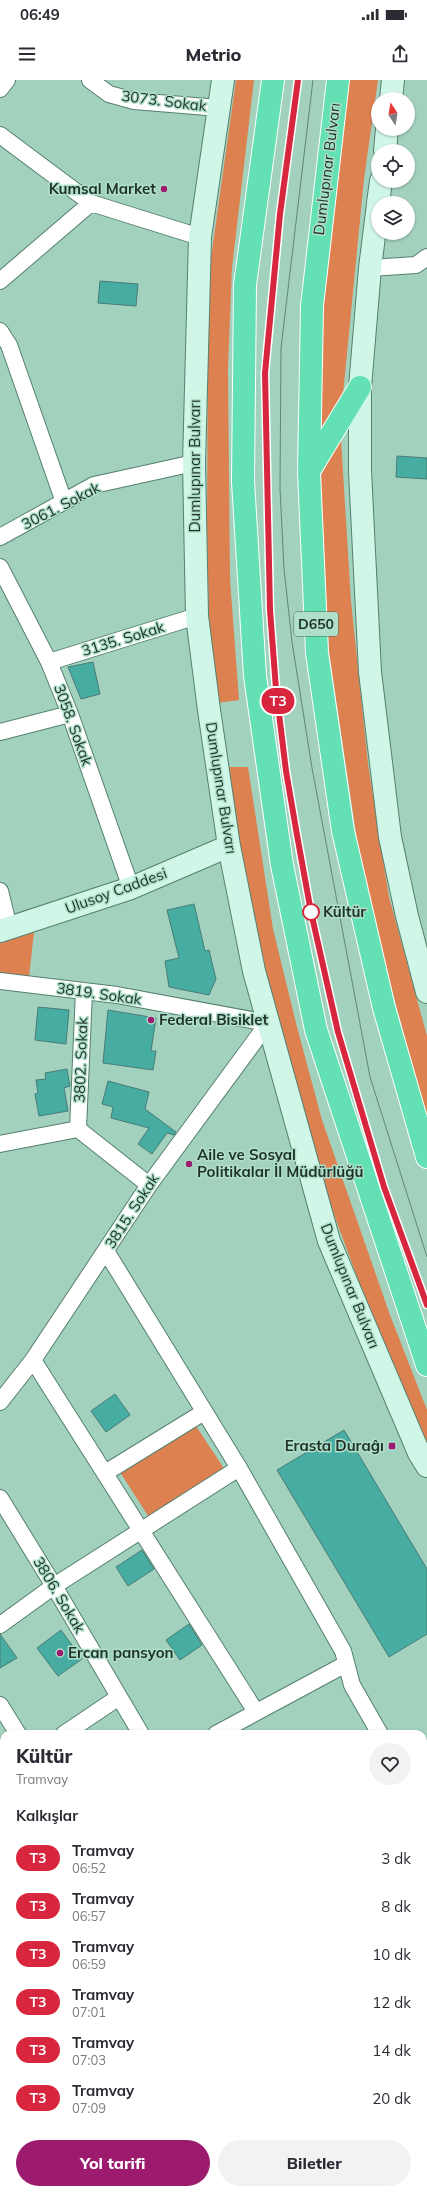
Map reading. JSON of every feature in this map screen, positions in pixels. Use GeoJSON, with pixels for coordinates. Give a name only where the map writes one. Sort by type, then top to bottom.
{"type":"FeatureCollection","features":[{"type":"Feature","properties":{"kind":"highway"},"geometry":{"type":"LineString","coordinates":[[273,80],[245,285],[243,481],[255,676],[282,865],[316,1030],[427,1366]]}},
{"type":"Feature","properties":{"kind":"highway","name":"Dumlupınar Bulvarı"},"geometry":{"type":"LineString","coordinates":[[338,80],[312,306],[309,472],[317,653],[343,831],[384,1008],[427,1157]]}},
{"type":"Feature","properties":{"kind":"highway"},"geometry":{"type":"LineString","coordinates":[[309,472],[360,387]]}},
{"type":"Feature","properties":{"kind":"street"},"geometry":{"type":"LineString","coordinates":[[0,89],[7,80]]}},
{"type":"Feature","properties":{"kind":"street","name":"3073. Sokak"},"geometry":{"type":"LineString","coordinates":[[90,80],[109,94],[134,101],[219,108]]}},
{"type":"Feature","properties":{"kind":"street","name":"Dumlupınar Bulvarı"},"geometry":{"type":"LineString","coordinates":[[223,80],[200,237],[194,463],[196,616],[229,846],[254,970],[329,1241],[419,1453],[427,1466]]}},
{"type":"Feature","properties":{"kind":"street"},"geometry":{"type":"LineString","coordinates":[[392,92],[393,80]]}},
{"type":"Feature","properties":{"kind":"street"},"geometry":{"type":"LineString","coordinates":[[0,135],[91,203],[200,237]]}},
{"type":"Feature","properties":{"kind":"street"},"geometry":{"type":"LineString","coordinates":[[0,281],[91,203]]}},
{"type":"Feature","properties":{"kind":"street"},"geometry":{"type":"LineString","coordinates":[[374,240],[360,387],[360,471],[370,672],[390,837],[407,916],[427,992]]}},
{"type":"Feature","properties":{"kind":"street"},"geometry":{"type":"LineString","coordinates":[[370,268],[416,265],[427,257]]}},
{"type":"Feature","properties":{"kind":"street"},"geometry":{"type":"LineString","coordinates":[[0,331],[9,346],[64,502]]}},
{"type":"Feature","properties":{"kind":"street","name":"3061. Sokak"},"geometry":{"type":"LineString","coordinates":[[0,537],[94,485],[194,463]]}},
{"type":"Feature","properties":{"kind":"street","name":"3058. Sokak"},"geometry":{"type":"LineString","coordinates":[[0,567],[49,662],[70,714],[131,888]]}},
{"type":"Feature","properties":{"kind":"street","name":"3135. Sokak"},"geometry":{"type":"LineString","coordinates":[[49,662],[196,616]]}},
{"type":"Feature","properties":{"kind":"street"},"geometry":{"type":"LineString","coordinates":[[0,732],[70,714]]}},
{"type":"Feature","properties":{"kind":"street","name":"Ulusoy Caddesi"},"geometry":{"type":"LineString","coordinates":[[4,930],[131,888],[229,846]]}},
{"type":"Feature","properties":{"kind":"street"},"geometry":{"type":"LineString","coordinates":[[0,891],[4,930]]}},
{"type":"Feature","properties":{"kind":"street","name":"3819. Sokak"},"geometry":{"type":"LineString","coordinates":[[0,981],[84,991],[268,1023]]}},
{"type":"Feature","properties":{"kind":"street","name":"3802. Sokak"},"geometry":{"type":"LineString","coordinates":[[78,1129],[84,991]]}},
{"type":"Feature","properties":{"kind":"street","name":"3815. Sokak"},"geometry":{"type":"LineString","coordinates":[[0,1402],[33,1360],[149,1185],[268,1023]]}},
{"type":"Feature","properties":{"kind":"street"},"geometry":{"type":"LineString","coordinates":[[0,1144],[78,1129],[149,1185]]}},
{"type":"Feature","properties":{"kind":"street"},"geometry":{"type":"LineString","coordinates":[[106,1252],[239,1468],[343,1651],[352,1685],[378,1730]]}},
{"type":"Feature","properties":{"kind":"street"},"geometry":{"type":"LineString","coordinates":[[33,1360],[256,1712]]}},
{"type":"Feature","properties":{"kind":"street"},"geometry":{"type":"LineString","coordinates":[[105,1473],[204,1412]]}},
{"type":"Feature","properties":{"kind":"street"},"geometry":{"type":"LineString","coordinates":[[0,1625],[54,1586],[239,1468]]}},
{"type":"Feature","properties":{"kind":"street","name":"3806. Sokak"},"geometry":{"type":"LineString","coordinates":[[0,1498],[54,1586],[139,1730]]}},
{"type":"Feature","properties":{"kind":"street"},"geometry":{"type":"LineString","coordinates":[[223,1730],[346,1664]]}},
{"type":"Feature","properties":{"kind":"street"},"geometry":{"type":"LineString","coordinates":[[70,1730],[119,1697]]}},
{"type":"Feature","properties":{"kind":"street"},"geometry":{"type":"LineString","coordinates":[[0,1705],[16,1730]]}},
{"type":"Feature","properties":{"kind":"shaded area"},"geometry":{"type":"Polygon","coordinates":[[[236,80],[254,80],[232,268],[228,368],[230,579],[239,700],[217,703],[209,618],[207,530],[208,279],[236,80]]]}},
{"type":"Feature","properties":{"kind":"shaded area"},"geometry":{"type":"Polygon","coordinates":[[[347,80],[378,80],[376,92],[371,92],[371,130],[364,179],[343,395],[317,448],[325,276],[347,80]]]}},
{"type":"Feature","properties":{"kind":"shaded area"},"geometry":{"type":"Polygon","coordinates":[[[341,439],[351,601],[368,764],[389,897],[427,1036],[427,1120],[381,949],[358,847],[329,652],[320,477],[341,439]]]}},
{"type":"Feature","properties":{"kind":"shaded area"},"geometry":{"type":"Polygon","coordinates":[[[225,767],[248,767],[273,929],[297,1027],[322,1120],[390,1315],[427,1410],[427,1448],[390,1366],[333,1212],[279,1041],[248,902],[225,767]]]}},
{"type":"Feature","properties":{"kind":"shaded area"},"geometry":{"type":"Polygon","coordinates":[[[34,932],[29,977],[0,974],[0,942],[34,932]]]}},
{"type":"Feature","properties":{"kind":"shaded area"},"geometry":{"type":"Polygon","coordinates":[[[196,1426],[225,1470],[150,1519],[120,1472],[196,1426]]]}},
{"type":"Feature","properties":{"kind":"building"},"geometry":{"type":"Polygon","coordinates":[[[100,281],[138,284],[136,306],[98,303],[100,281]]]}},
{"type":"Feature","properties":{"kind":"building"},"geometry":{"type":"Polygon","coordinates":[[[397,456],[427,458],[427,479],[396,477],[397,456]]]}},
{"type":"Feature","properties":{"kind":"building"},"geometry":{"type":"Polygon","coordinates":[[[93,662],[100,694],[81,699],[68,667],[93,662]]]}},
{"type":"Feature","properties":{"kind":"building"},"geometry":{"type":"Polygon","coordinates":[[[194,904],[205,951],[209,950],[216,979],[209,995],[169,987],[165,961],[179,958],[167,910],[194,904]]]}},
{"type":"Feature","properties":{"kind":"building"},"geometry":{"type":"Polygon","coordinates":[[[38,1007],[69,1010],[66,1044],[35,1040],[38,1007]]]}},
{"type":"Feature","properties":{"kind":"building"},"geometry":{"type":"Polygon","coordinates":[[[108,1010],[156,1018],[151,1051],[156,1051],[153,1070],[103,1063],[108,1010]]]}},
{"type":"Feature","properties":{"kind":"building"},"geometry":{"type":"Polygon","coordinates":[[[67,1069],[70,1086],[64,1088],[68,1111],[39,1116],[35,1094],[38,1093],[36,1080],[46,1079],[45,1073],[67,1069]]]}},
{"type":"Feature","properties":{"kind":"building"},"geometry":{"type":"Polygon","coordinates":[[[108,1081],[149,1092],[145,1109],[176,1132],[174,1135],[167,1133],[152,1154],[138,1144],[149,1128],[111,1118],[113,1107],[102,1104],[108,1081]]]}},
{"type":"Feature","properties":{"kind":"building"},"geometry":{"type":"Polygon","coordinates":[[[115,1394],[130,1415],[106,1432],[91,1411],[115,1394]]]}},
{"type":"Feature","properties":{"kind":"building"},"geometry":{"type":"Polygon","coordinates":[[[344,1430],[427,1569],[427,1634],[389,1657],[277,1470],[344,1430]]]}},
{"type":"Feature","properties":{"kind":"building"},"geometry":{"type":"Polygon","coordinates":[[[142,1550],[154,1569],[128,1586],[116,1567],[142,1550]]]}},
{"type":"Feature","properties":{"kind":"building"},"geometry":{"type":"Polygon","coordinates":[[[189,1624],[202,1645],[180,1660],[166,1640],[189,1624]]]}},
{"type":"Feature","properties":{"kind":"building","name":"Ercan pansyon"},"geometry":{"type":"Polygon","coordinates":[[[61,1630],[82,1659],[58,1676],[37,1648],[61,1630]]]}},
{"type":"Feature","properties":{"kind":"building"},"geometry":{"type":"Polygon","coordinates":[[[0,1634],[17,1658],[0,1668],[0,1634]]]}},
{"type":"Feature","properties":{"kind":"tram line"},"geometry":{"type":"LineString","coordinates":[[298,80],[273,263],[265,373],[270,592],[277,692],[282,739],[304,878],[334,1016],[363,1123],[394,1215],[427,1305]]}},
{"type":"Feature","properties":{"kind":"tram line","name":"T3"},"geometry":{"type":"LineString","coordinates":[[298,80],[280,214],[265,373],[270,610],[276,689],[286,771],[297,835],[311,912],[338,1032],[384,1187],[427,1305]]}},
{"type":"Feature","properties":{"kind":"tram line"},"geometry":{"type":"LineString","coordinates":[[313,80],[281,348],[280,488],[284,569],[292,642],[312,768],[370,1077],[427,1257]]}},
{"type":"Feature","properties":{"kind":"place","name":"Kumsal Market"},"geometry":{"type":"Point","coordinates":[164,189]}},
{"type":"Feature","properties":{"kind":"place","name":"Kültür"},"geometry":{"type":"Point","coordinates":[311,912]}},
{"type":"Feature","properties":{"kind":"place","name":"Federal Bisiklet"},"geometry":{"type":"Point","coordinates":[151,1020]}},
{"type":"Feature","properties":{"kind":"place","name":"Aile ve Sosyal Politikalar İl Müdürlüğü"},"geometry":{"type":"Point","coordinates":[189,1164]}},
{"type":"Feature","properties":{"kind":"place","name":"Erasta Duraĝı"},"geometry":{"type":"Point","coordinates":[392,1446]}},
{"type":"Feature","properties":{"kind":"place","name":"Ercan pansyon"},"geometry":{"type":"Point","coordinates":[60,1653]}}]}
